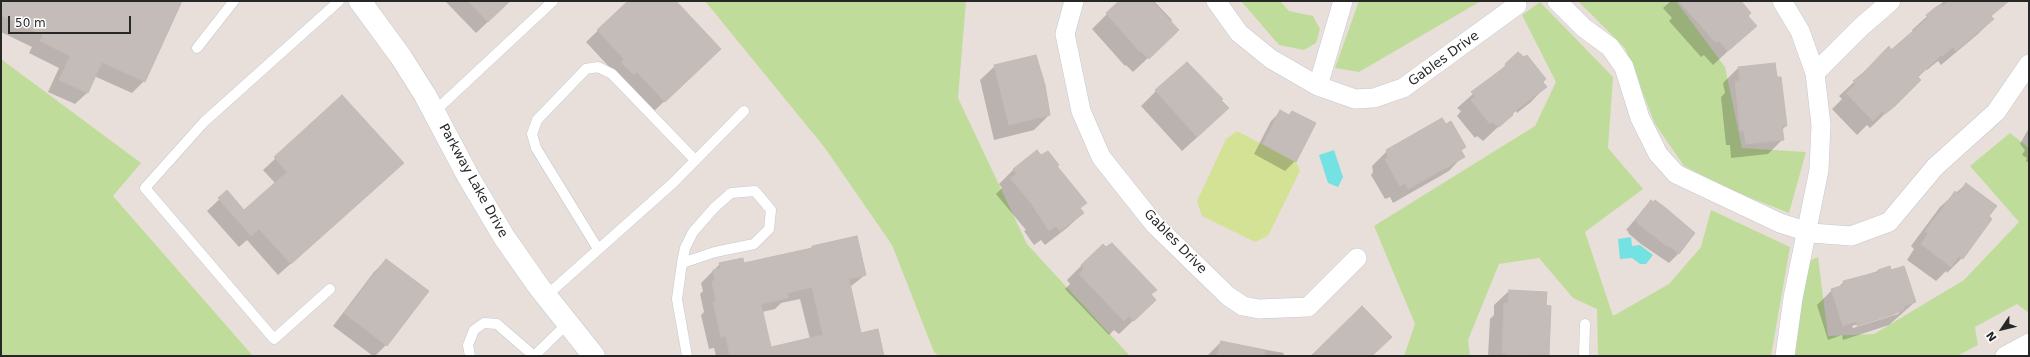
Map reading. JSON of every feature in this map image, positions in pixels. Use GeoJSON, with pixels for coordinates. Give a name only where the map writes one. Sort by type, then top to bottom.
{"type":"FeatureCollection","features":[{"type":"Feature","properties":{"kind":"street","name":"Parkway Lake Drive"},"geometry":{"type":"LineString","coordinates":[[360,1],[401,57],[434,112],[486,208],[546,296],[594,356]]}},
{"type":"Feature","properties":{"kind":"street","name":"Gables Drive"},"geometry":{"type":"LineString","coordinates":[[1074,1],[1065,34],[1081,111],[1101,157],[1155,225],[1228,296],[1243,306],[1259,309],[1308,307],[1358,258]]}},
{"type":"Feature","properties":{"kind":"street","name":"Gables Drive"},"geometry":{"type":"LineString","coordinates":[[1216,1],[1239,33],[1270,59],[1318,86],[1355,99],[1374,98],[1403,88],[1517,5]]}},
{"type":"Feature","properties":{"kind":"street"},"geometry":{"type":"LineString","coordinates":[[1328,1],[1335,34]]}},
{"type":"Feature","properties":{"kind":"street"},"geometry":{"type":"LineString","coordinates":[[1318,86],[1335,34],[1343,1]]}},
{"type":"Feature","properties":{"kind":"street"},"geometry":{"type":"LineString","coordinates":[[1557,1],[1584,28],[1610,47],[1624,67],[1640,118],[1658,154],[1676,174],[1780,223],[1806,231],[1851,236],[1889,222],[1935,166],[1996,112],[2029,64]]}},
{"type":"Feature","properties":{"kind":"street"},"geometry":{"type":"LineString","coordinates":[[1782,1],[1800,31],[1815,73],[1821,125],[1820,170],[1793,298],[1785,356]]}},
{"type":"Feature","properties":{"kind":"street"},"geometry":{"type":"LineString","coordinates":[[1815,73],[1861,27],[1891,1]]}},
{"type":"Feature","properties":{"kind":"street"},"geometry":{"type":"LineString","coordinates":[[2005,356],[2029,343]]}},
{"type":"Feature","properties":{"kind":"lane"},"geometry":{"type":"LineString","coordinates":[[197,48],[234,1]]}},
{"type":"Feature","properties":{"kind":"lane"},"geometry":{"type":"LineString","coordinates":[[330,289],[274,339],[145,188],[204,122],[339,1]]}},
{"type":"Feature","properties":{"kind":"lane"},"geometry":{"type":"LineString","coordinates":[[434,112],[553,1]]}},
{"type":"Feature","properties":{"kind":"lane"},"geometry":{"type":"LineString","coordinates":[[598,250],[536,148],[532,134],[537,120],[586,69],[598,67],[612,74],[695,160]]}},
{"type":"Feature","properties":{"kind":"lane"},"geometry":{"type":"LineString","coordinates":[[546,296],[695,160],[744,111]]}},
{"type":"Feature","properties":{"kind":"lane"},"geometry":{"type":"LineString","coordinates":[[682,263],[715,252],[754,244],[769,229],[771,210],[755,190],[731,193],[714,208],[693,232],[686,248],[682,263],[677,299],[687,356]]}},
{"type":"Feature","properties":{"kind":"lane"},"geometry":{"type":"LineString","coordinates":[[470,356],[468,345],[474,330],[484,323],[497,324],[534,356],[568,323]]}},
{"type":"Feature","properties":{"kind":"lane"},"geometry":{"type":"LineString","coordinates":[[1584,356],[1585,324]]}},
{"type":"Feature","properties":{"kind":"green space"},"geometry":{"type":"Polygon","coordinates":[[[705,1],[966,1],[958,98],[1027,244],[1130,356],[939,356],[934,352],[892,245],[825,148],[705,1]]]}},
{"type":"Feature","properties":{"kind":"green space"},"geometry":{"type":"Polygon","coordinates":[[[1241,1],[1280,1],[1289,11],[1313,16],[1320,29],[1316,43],[1304,50],[1279,45],[1241,1]]]}},
{"type":"Feature","properties":{"kind":"green space"},"geometry":{"type":"Polygon","coordinates":[[[1359,1],[1481,1],[1359,72],[1335,68],[1359,1]]]}},
{"type":"Feature","properties":{"kind":"green space"},"geometry":{"type":"Polygon","coordinates":[[[1578,1],[1676,1],[1725,67],[1742,148],[1806,152],[1789,213],[1733,191],[1684,166],[1655,124],[1625,48],[1578,1]]]}},
{"type":"Feature","properties":{"kind":"green space"},"geometry":{"type":"Polygon","coordinates":[[[1540,2],[1613,77],[1608,148],[1643,189],[1585,232],[1613,316],[1669,284],[1701,247],[1711,210],[1790,247],[1771,356],[1598,356],[1597,309],[1573,298],[1539,258],[1499,264],[1468,340],[1470,356],[1404,356],[1415,324],[1374,226],[1535,126],[1556,82],[1522,15],[1540,2]]]}},
{"type":"Feature","properties":{"kind":"green space"},"geometry":{"type":"Polygon","coordinates":[[[1,59],[141,163],[113,196],[253,356],[1,356],[1,59]]]}},
{"type":"Feature","properties":{"kind":"green space"},"geometry":{"type":"Polygon","coordinates":[[[1237,131],[1296,162],[1300,171],[1268,236],[1255,242],[1202,216],[1197,201],[1226,139],[1237,131]]]}},
{"type":"Feature","properties":{"kind":"green space"},"geometry":{"type":"Polygon","coordinates":[[[2010,133],[2029,148],[2029,313],[2017,304],[1975,327],[1978,345],[1957,356],[1794,356],[1807,262],[1818,257],[1828,336],[1874,334],[1964,280],[2019,222],[1970,166],[2010,133]]]}},
{"type":"Feature","properties":{"kind":"water"},"geometry":{"type":"Polygon","coordinates":[[[1334,150],[1343,177],[1338,187],[1328,183],[1319,155],[1334,150]]]}},
{"type":"Feature","properties":{"kind":"water"},"geometry":{"type":"Polygon","coordinates":[[[1631,237],[1632,246],[1640,245],[1653,255],[1646,264],[1640,264],[1632,258],[1620,259],[1618,239],[1631,237]]]}},
{"type":"Feature","properties":{"kind":"building"},"geometry":{"type":"Polygon","coordinates":[[[1,1],[182,1],[145,82],[102,62],[88,93],[59,80],[70,56],[40,41],[43,35],[1,15],[1,1]]]}},
{"type":"Feature","properties":{"kind":"building"},"geometry":{"type":"Polygon","coordinates":[[[468,1],[510,1],[488,22],[468,1]]]}},
{"type":"Feature","properties":{"kind":"building"},"geometry":{"type":"Polygon","coordinates":[[[628,1],[676,1],[721,49],[665,102],[637,72],[634,75],[621,62],[624,59],[597,30],[628,1]]]}},
{"type":"Feature","properties":{"kind":"building"},"geometry":{"type":"Polygon","coordinates":[[[1119,1],[1152,1],[1179,30],[1149,59],[1141,51],[1140,52],[1106,13],[1119,1]]]}},
{"type":"Feature","properties":{"kind":"building"},"geometry":{"type":"Polygon","coordinates":[[[1679,1],[1741,1],[1751,13],[1748,16],[1757,26],[1728,51],[1719,41],[1716,43],[1679,1]]]}},
{"type":"Feature","properties":{"kind":"building"},"geometry":{"type":"Polygon","coordinates":[[[1949,1],[2009,1],[1991,16],[1994,19],[1956,51],[1953,47],[1942,56],[1941,55],[1918,77],[1921,80],[1895,106],[1885,114],[1882,111],[1873,121],[1846,93],[1856,84],[1853,81],[1863,73],[1889,46],[1891,50],[1928,18],[1926,15],[1936,7],[1941,4],[1943,6],[1949,1]]]}},
{"type":"Feature","properties":{"kind":"building"},"geometry":{"type":"Polygon","coordinates":[[[1518,52],[1524,57],[1527,55],[1546,79],[1543,82],[1547,87],[1512,113],[1513,115],[1499,127],[1492,122],[1490,124],[1471,100],[1476,96],[1471,92],[1506,66],[1505,64],[1518,52]]]}},
{"type":"Feature","properties":{"kind":"building"},"geometry":{"type":"Polygon","coordinates":[[[1036,55],[1045,85],[1050,115],[1009,125],[994,65],[1036,55]]]}},
{"type":"Feature","properties":{"kind":"building"},"geometry":{"type":"Polygon","coordinates":[[[1187,62],[1223,99],[1221,100],[1229,108],[1197,137],[1155,90],[1187,62]]]}},
{"type":"Feature","properties":{"kind":"building"},"geometry":{"type":"Polygon","coordinates":[[[1775,63],[1777,77],[1781,77],[1787,126],[1782,126],[1784,140],[1746,144],[1744,131],[1740,131],[1735,81],[1740,81],[1738,67],[1775,63]]]}},
{"type":"Feature","properties":{"kind":"building"},"geometry":{"type":"Polygon","coordinates":[[[342,95],[404,163],[291,264],[259,229],[251,236],[218,198],[227,190],[244,210],[287,172],[274,157],[342,95]]]}},
{"type":"Feature","properties":{"kind":"building"},"geometry":{"type":"Polygon","coordinates":[[[1280,110],[1289,115],[1292,111],[1316,123],[1296,162],[1263,144],[1280,110]]]}},
{"type":"Feature","properties":{"kind":"building"},"geometry":{"type":"Polygon","coordinates":[[[1442,118],[1446,124],[1451,121],[1466,147],[1461,150],[1465,157],[1408,189],[1405,183],[1400,186],[1385,159],[1388,157],[1386,150],[1442,118]]]}},
{"type":"Feature","properties":{"kind":"building"},"geometry":{"type":"Polygon","coordinates":[[[1037,150],[1041,155],[1048,151],[1059,165],[1057,166],[1087,203],[1080,208],[1084,213],[1060,231],[1056,226],[1049,231],[1031,203],[1010,178],[1017,174],[1013,169],[1037,150]]]}},
{"type":"Feature","properties":{"kind":"building"},"geometry":{"type":"Polygon","coordinates":[[[1966,183],[1997,206],[1989,216],[1992,219],[1963,259],[1959,256],[1951,267],[1921,244],[1928,234],[1925,231],[1955,191],[1958,194],[1966,183]]]}},
{"type":"Feature","properties":{"kind":"building"},"geometry":{"type":"Polygon","coordinates":[[[1651,200],[1653,202],[1655,200],[1667,209],[1695,233],[1679,254],[1635,220],[1651,200]]]}},
{"type":"Feature","properties":{"kind":"building"},"geometry":{"type":"Polygon","coordinates":[[[857,236],[866,275],[849,279],[861,333],[878,329],[884,356],[730,356],[726,336],[721,337],[713,302],[716,301],[712,281],[715,281],[713,270],[721,268],[719,263],[743,258],[744,263],[812,248],[812,246],[857,236]],[[812,287],[787,293],[788,298],[761,304],[771,347],[823,335],[812,287]]]}},
{"type":"Feature","properties":{"kind":"building"},"geometry":{"type":"Polygon","coordinates":[[[1112,243],[1157,290],[1151,294],[1156,300],[1134,321],[1129,316],[1124,321],[1079,274],[1084,269],[1081,265],[1103,244],[1106,247],[1112,243]]]}},
{"type":"Feature","properties":{"kind":"building"},"geometry":{"type":"Polygon","coordinates":[[[386,259],[429,291],[387,346],[344,313],[386,259]]]}},
{"type":"Feature","properties":{"kind":"building"},"geometry":{"type":"Polygon","coordinates":[[[1890,266],[1891,270],[1904,266],[1916,302],[1904,306],[1904,310],[1892,315],[1857,326],[1857,321],[1843,326],[1831,289],[1844,285],[1843,281],[1878,272],[1878,270],[1890,266]]]}},
{"type":"Feature","properties":{"kind":"building"},"geometry":{"type":"Polygon","coordinates":[[[1509,290],[1547,292],[1546,305],[1551,306],[1549,355],[1506,356],[1506,353],[1502,353],[1504,303],[1508,304],[1509,290]]]}},
{"type":"Feature","properties":{"kind":"building"},"geometry":{"type":"Polygon","coordinates":[[[1362,306],[1392,337],[1372,356],[1311,356],[1362,306]]]}},
{"type":"Feature","properties":{"kind":"building"},"geometry":{"type":"Polygon","coordinates":[[[1221,341],[1265,350],[1264,356],[1217,356],[1221,341]]]}}]}
